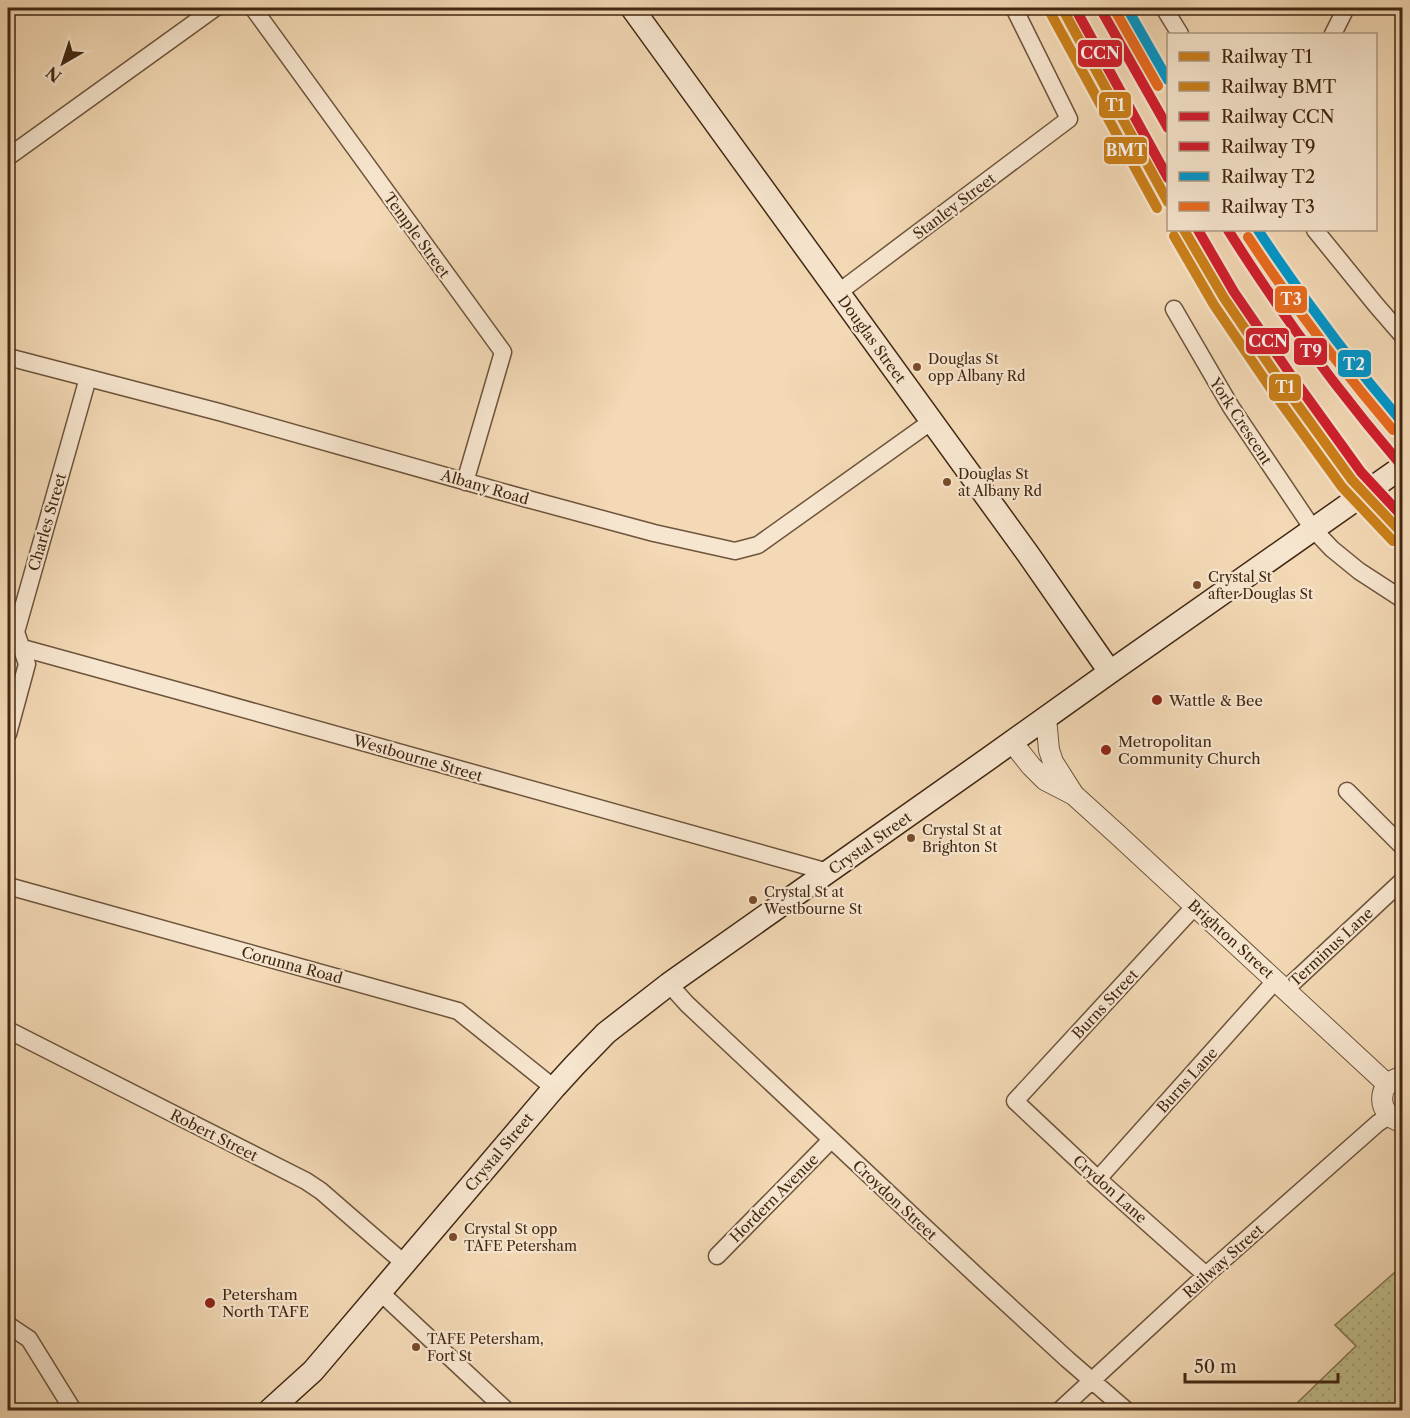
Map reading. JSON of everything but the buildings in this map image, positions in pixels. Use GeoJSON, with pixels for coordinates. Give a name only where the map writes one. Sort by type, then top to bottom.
{"type":"FeatureCollection","features":[{"type":"Feature","properties":{"kind":"main road","name":"Douglas Street"},"geometry":{"type":"LineString","coordinates":[[632,8],[1028,554],[1110,672]]}},
{"type":"Feature","properties":{"kind":"main road","name":"Crystal Street"},"geometry":{"type":"LineString","coordinates":[[270,1410],[313,1371],[554,1088],[606,1033],[669,984],[1402,467]]}},
{"type":"Feature","properties":{"kind":"street"},"geometry":{"type":"LineString","coordinates":[[8,157],[215,8]]}},
{"type":"Feature","properties":{"kind":"street","name":"Temple Street"},"geometry":{"type":"LineString","coordinates":[[253,8],[503,352],[465,482]]}},
{"type":"Feature","properties":{"kind":"street","name":"Stanley Street"},"geometry":{"type":"LineString","coordinates":[[838,292],[1070,119],[1014,8]]}},
{"type":"Feature","properties":{"kind":"street"},"geometry":{"type":"LineString","coordinates":[[1164,8],[1179,33]]}},
{"type":"Feature","properties":{"kind":"street"},"geometry":{"type":"LineString","coordinates":[[1334,33],[1346,8]]}},
{"type":"Feature","properties":{"kind":"street"},"geometry":{"type":"LineString","coordinates":[[1316,231],[1402,335]]}},
{"type":"Feature","properties":{"kind":"street","name":"York Crescent"},"geometry":{"type":"LineString","coordinates":[[1174,309],[1231,407],[1313,530],[1359,571],[1402,599]]}},
{"type":"Feature","properties":{"kind":"street","name":"Albany Road"},"geometry":{"type":"LineString","coordinates":[[8,357],[219,412],[654,533],[735,551],[758,544],[932,421]]}},
{"type":"Feature","properties":{"kind":"street","name":"Charles Street"},"geometry":{"type":"LineString","coordinates":[[8,734],[27,664],[15,646],[16,632],[88,378]]}},
{"type":"Feature","properties":{"kind":"street","name":"Westbourne Street"},"geometry":{"type":"LineString","coordinates":[[15,646],[828,872]]}},
{"type":"Feature","properties":{"kind":"street","name":"Brighton Street"},"geometry":{"type":"LineString","coordinates":[[1046,718],[1049,750],[1053,762],[1074,795]]}},
{"type":"Feature","properties":{"kind":"street","name":"Brighton Street"},"geometry":{"type":"LineString","coordinates":[[1012,742],[1045,780],[1074,795],[1281,985],[1395,1081]]}},
{"type":"Feature","properties":{"kind":"street"},"geometry":{"type":"LineString","coordinates":[[1347,791],[1402,846]]}},
{"type":"Feature","properties":{"kind":"street","name":"Terminus Lane"},"geometry":{"type":"LineString","coordinates":[[1281,985],[1402,881]]}},
{"type":"Feature","properties":{"kind":"street","name":"Corunna Road"},"geometry":{"type":"LineString","coordinates":[[8,886],[458,1011],[554,1088]]}},
{"type":"Feature","properties":{"kind":"street","name":"Burns Street"},"geometry":{"type":"LineString","coordinates":[[1015,1101],[1195,906]]}},
{"type":"Feature","properties":{"kind":"street","name":"Croydon Street"},"geometry":{"type":"LineString","coordinates":[[669,984],[687,1004],[831,1140],[1058,1351],[1126,1410]]}},
{"type":"Feature","properties":{"kind":"street","name":"Burns Lane"},"geometry":{"type":"LineString","coordinates":[[1098,1179],[1281,985]]}},
{"type":"Feature","properties":{"kind":"street","name":"Robert Street"},"geometry":{"type":"LineString","coordinates":[[8,1030],[306,1181],[321,1191],[405,1264]]}},
{"type":"Feature","properties":{"kind":"street"},"geometry":{"type":"LineString","coordinates":[[1395,1081],[1382,1096],[1384,1110],[1396,1119]]}},
{"type":"Feature","properties":{"kind":"street","name":"Crydon Lane"},"geometry":{"type":"LineString","coordinates":[[1015,1101],[1206,1275]]}},
{"type":"Feature","properties":{"kind":"street","name":"Railway Street"},"geometry":{"type":"LineString","coordinates":[[1060,1410],[1206,1275],[1378,1123],[1396,1119]]}},
{"type":"Feature","properties":{"kind":"street","name":"Hordern Avenue"},"geometry":{"type":"LineString","coordinates":[[717,1256],[831,1140]]}},
{"type":"Feature","properties":{"kind":"street"},"geometry":{"type":"LineString","coordinates":[[380,1292],[506,1410]]}},
{"type":"Feature","properties":{"kind":"street"},"geometry":{"type":"LineString","coordinates":[[8,1325],[30,1339],[74,1410]]}},
{"type":"Feature","properties":{"kind":"shaded area"},"geometry":{"type":"Polygon","coordinates":[[[1402,1266],[1402,1410],[1298,1410],[1294,1406],[1356,1346],[1335,1325],[1402,1266]]]}},
{"type":"Feature","properties":{"kind":"rail line","name":"T1"},"geometry":{"type":"LineString","coordinates":[[1062,8],[1167,200]]}},
{"type":"Feature","properties":{"kind":"rail line","name":"CCN"},"geometry":{"type":"LineString","coordinates":[[1075,8],[1167,176]]}},
{"type":"Feature","properties":{"kind":"rail line","name":"T9"},"geometry":{"type":"LineString","coordinates":[[1100,8],[1167,126]]}},
{"type":"Feature","properties":{"kind":"rail line","name":"T2"},"geometry":{"type":"LineString","coordinates":[[1127,8],[1167,78]]}},
{"type":"Feature","properties":{"kind":"rail line","name":"BMT"},"geometry":{"type":"LineString","coordinates":[[1051,14],[1157,208]]}},
{"type":"Feature","properties":{"kind":"rail line","name":"T3"},"geometry":{"type":"LineString","coordinates":[[1117,14],[1158,86]]}},
{"type":"Feature","properties":{"kind":"rail line","name":"T1"},"geometry":{"type":"LineString","coordinates":[[1185,231],[1224,298],[1281,382],[1352,480],[1402,533]]}},
{"type":"Feature","properties":{"kind":"rail line","name":"CCN"},"geometry":{"type":"LineString","coordinates":[[1199,231],[1234,292],[1291,375],[1361,472],[1402,516]]}},
{"type":"Feature","properties":{"kind":"rail line","name":"T9"},"geometry":{"type":"LineString","coordinates":[[1229,231],[1310,351],[1402,466]]}},
{"type":"Feature","properties":{"kind":"rail line","name":"T2"},"geometry":{"type":"LineString","coordinates":[[1259,231],[1327,328],[1402,422]]}},
{"type":"Feature","properties":{"kind":"rail line","name":"BMT"},"geometry":{"type":"LineString","coordinates":[[1174,236],[1214,305],[1271,389],[1342,487],[1393,541]]}},
{"type":"Feature","properties":{"kind":"rail line","name":"T3"},"geometry":{"type":"LineString","coordinates":[[1248,237],[1317,335],[1393,430]]}},
{"type":"Feature","properties":{"kind":"place","name":"Douglas St opp Albany Rd"},"geometry":{"type":"Point","coordinates":[917,367]}},
{"type":"Feature","properties":{"kind":"place","name":"Douglas St at Albany Rd"},"geometry":{"type":"Point","coordinates":[947,482]}},
{"type":"Feature","properties":{"kind":"place","name":"Crystal St after Douglas St"},"geometry":{"type":"Point","coordinates":[1197,585]}},
{"type":"Feature","properties":{"kind":"place","name":"Wattle & Bee"},"geometry":{"type":"Point","coordinates":[1157,700]}},
{"type":"Feature","properties":{"kind":"place","name":"Metropolitan Community Church"},"geometry":{"type":"Point","coordinates":[1106,750]}},
{"type":"Feature","properties":{"kind":"place","name":"Crystal St at Brighton St"},"geometry":{"type":"Point","coordinates":[911,838]}},
{"type":"Feature","properties":{"kind":"place","name":"Crystal St at Westbourne St"},"geometry":{"type":"Point","coordinates":[753,900]}},
{"type":"Feature","properties":{"kind":"place","name":"Crystal St opp TAFE Petersham"},"geometry":{"type":"Point","coordinates":[453,1237]}},
{"type":"Feature","properties":{"kind":"place","name":"Petersham North TAFE"},"geometry":{"type":"Point","coordinates":[210,1303]}},
{"type":"Feature","properties":{"kind":"place","name":"TAFE Petersham, Fort St"},"geometry":{"type":"Point","coordinates":[416,1347]}}]}
